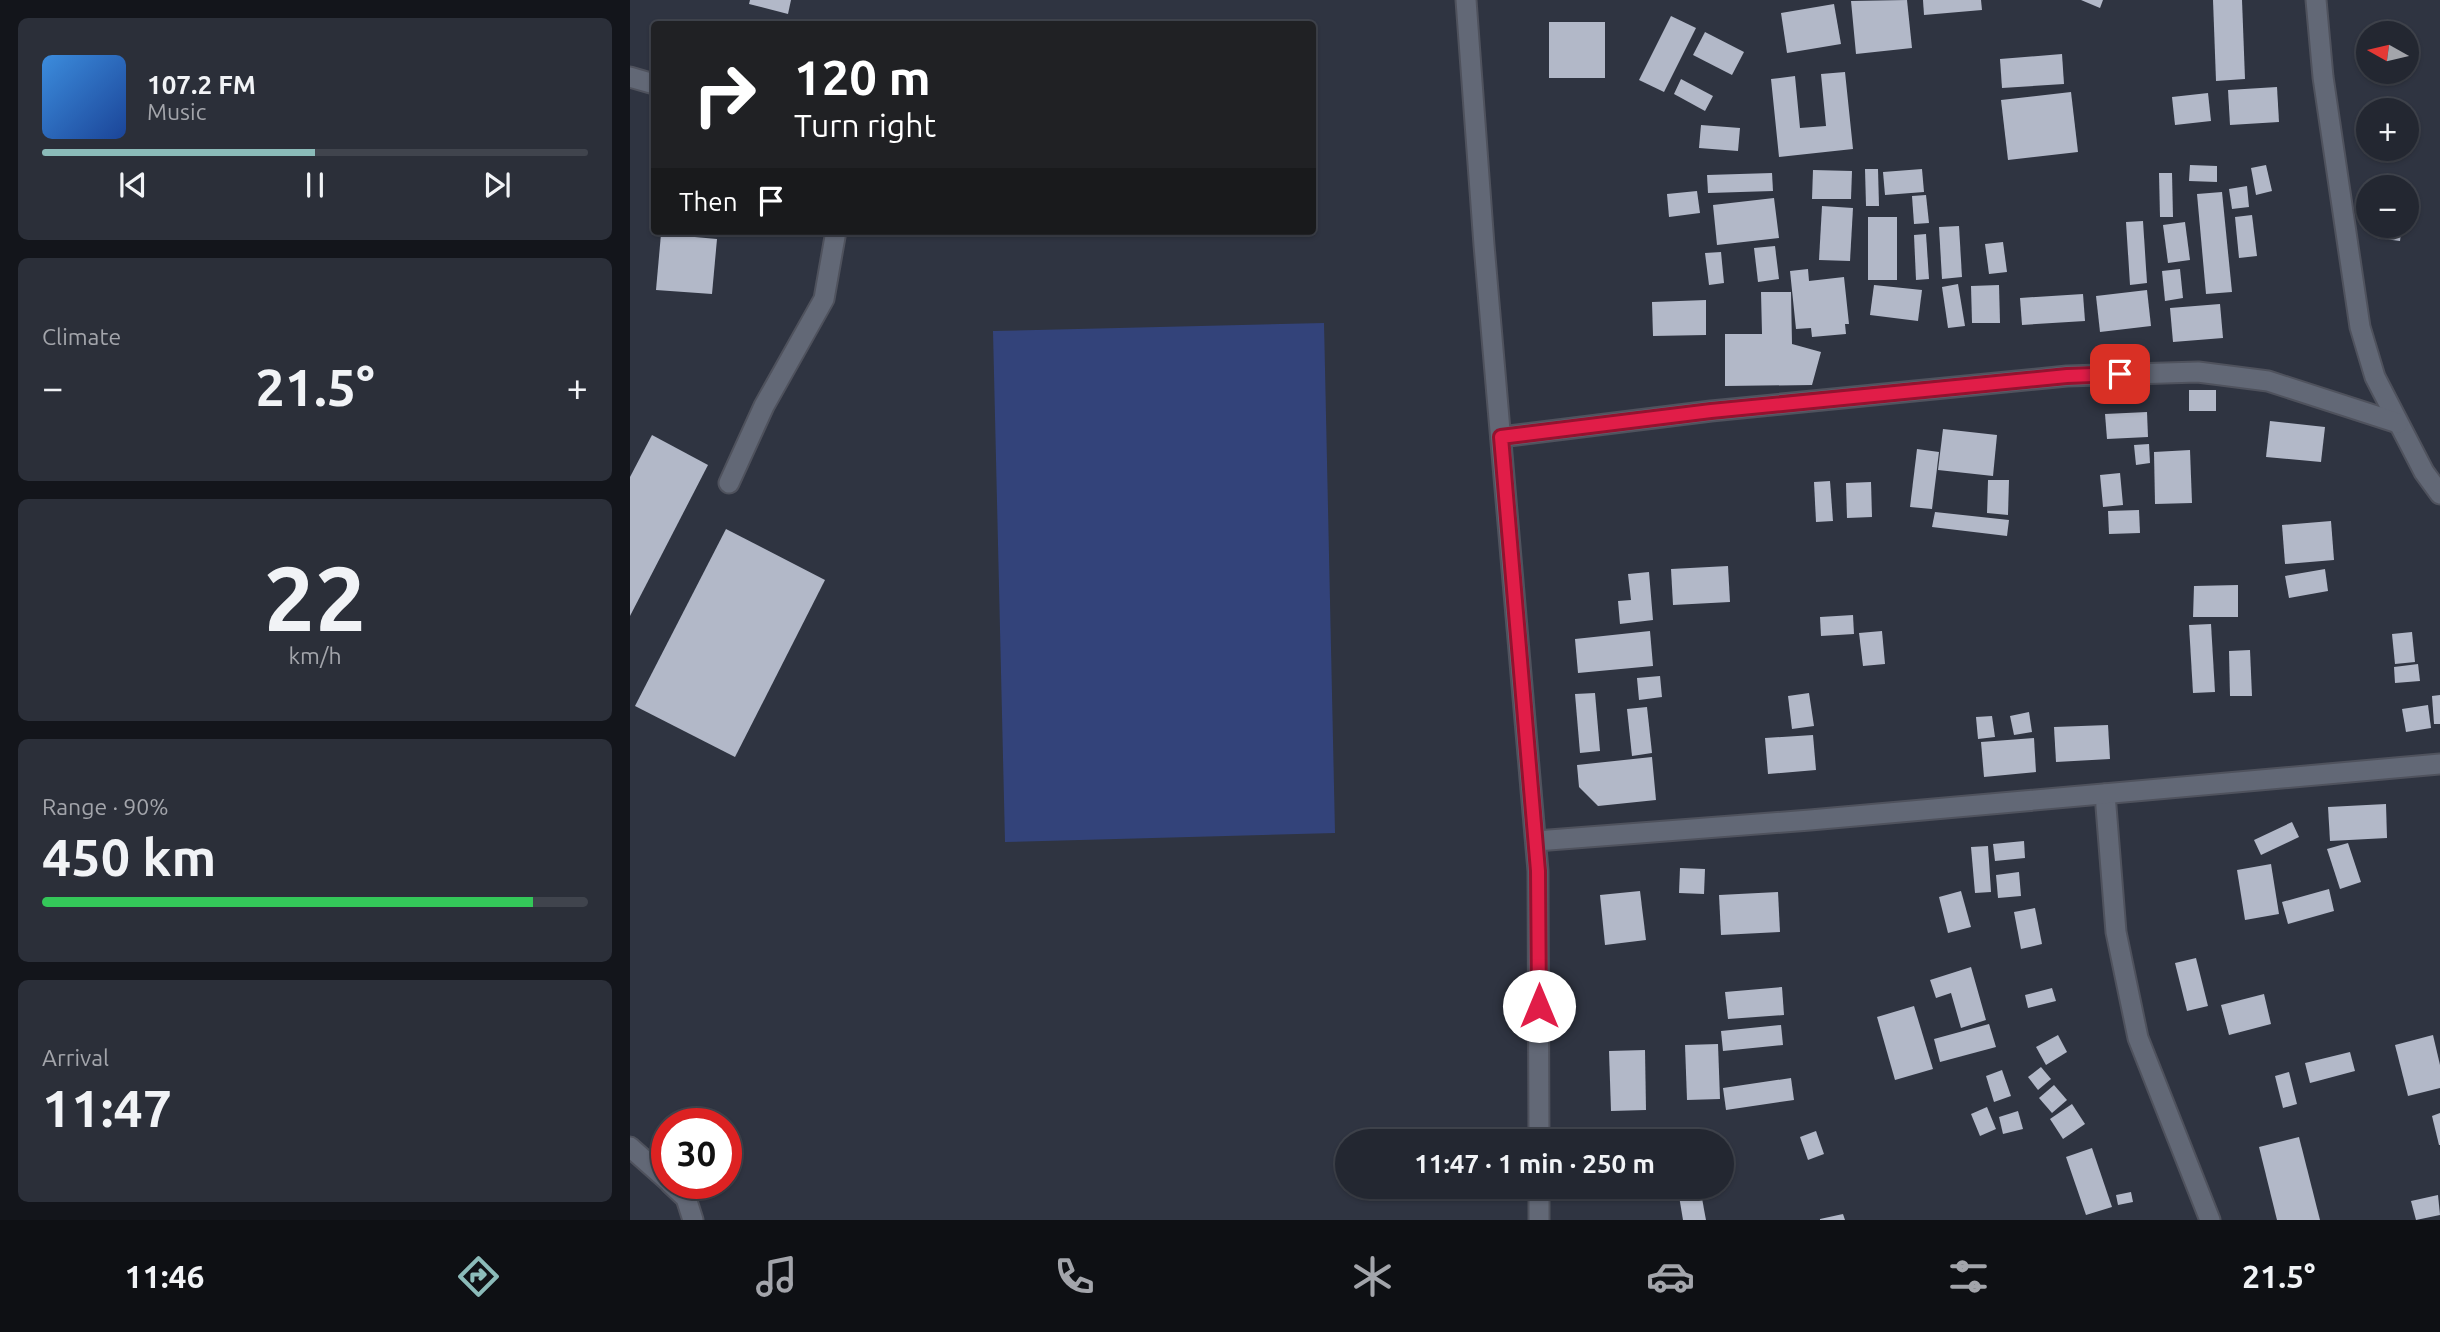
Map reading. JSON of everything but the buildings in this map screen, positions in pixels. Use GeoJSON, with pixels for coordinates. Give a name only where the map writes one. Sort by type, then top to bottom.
{"type":"FeatureCollection","features":[{"type":"Feature","properties":{"kind":"street"},"geometry":{"type":"LineString","coordinates":[[1466,0],[1538,871],[1539,1129]]}},
{"type":"Feature","properties":{"kind":"street"},"geometry":{"type":"LineString","coordinates":[[2316,0],[2323,77],[2360,327],[2375,377],[2424,472],[2440,494]]}},
{"type":"Feature","properties":{"kind":"street"},"geometry":{"type":"LineString","coordinates":[[630,77],[651,82]]}},
{"type":"Feature","properties":{"kind":"street"},"geometry":{"type":"LineString","coordinates":[[729,483],[765,406],[824,299],[835,235]]}},
{"type":"Feature","properties":{"kind":"street"},"geometry":{"type":"LineString","coordinates":[[1501,437],[1711,411],[2067,376],[2198,372],[2268,381],[2398,422]]}},
{"type":"Feature","properties":{"kind":"street"},"geometry":{"type":"LineString","coordinates":[[1536,841],[2440,764]]}},
{"type":"Feature","properties":{"kind":"street"},"geometry":{"type":"LineString","coordinates":[[2105,794],[2116,932],[2138,1038],[2210,1220]]}},
{"type":"Feature","properties":{"kind":"street"},"geometry":{"type":"LineString","coordinates":[[630,1147],[651,1166]]}},
{"type":"Feature","properties":{"kind":"street"},"geometry":{"type":"LineString","coordinates":[[686,1199],[693,1220]]}},
{"type":"Feature","properties":{"kind":"street"},"geometry":{"type":"LineString","coordinates":[[1539,1199],[1539,1220]]}},
{"type":"Feature","properties":{"kind":"shaded area"},"geometry":{"type":"Polygon","coordinates":[[[1324,323],[1335,833],[1005,842],[993,331],[1324,323]]]}},
{"type":"Feature","properties":{"kind":"route"},"geometry":{"type":"LineString","coordinates":[[1539,1006],[1538,871],[1501,437],[1738,408],[2067,376],[2120,374]]}}]}
